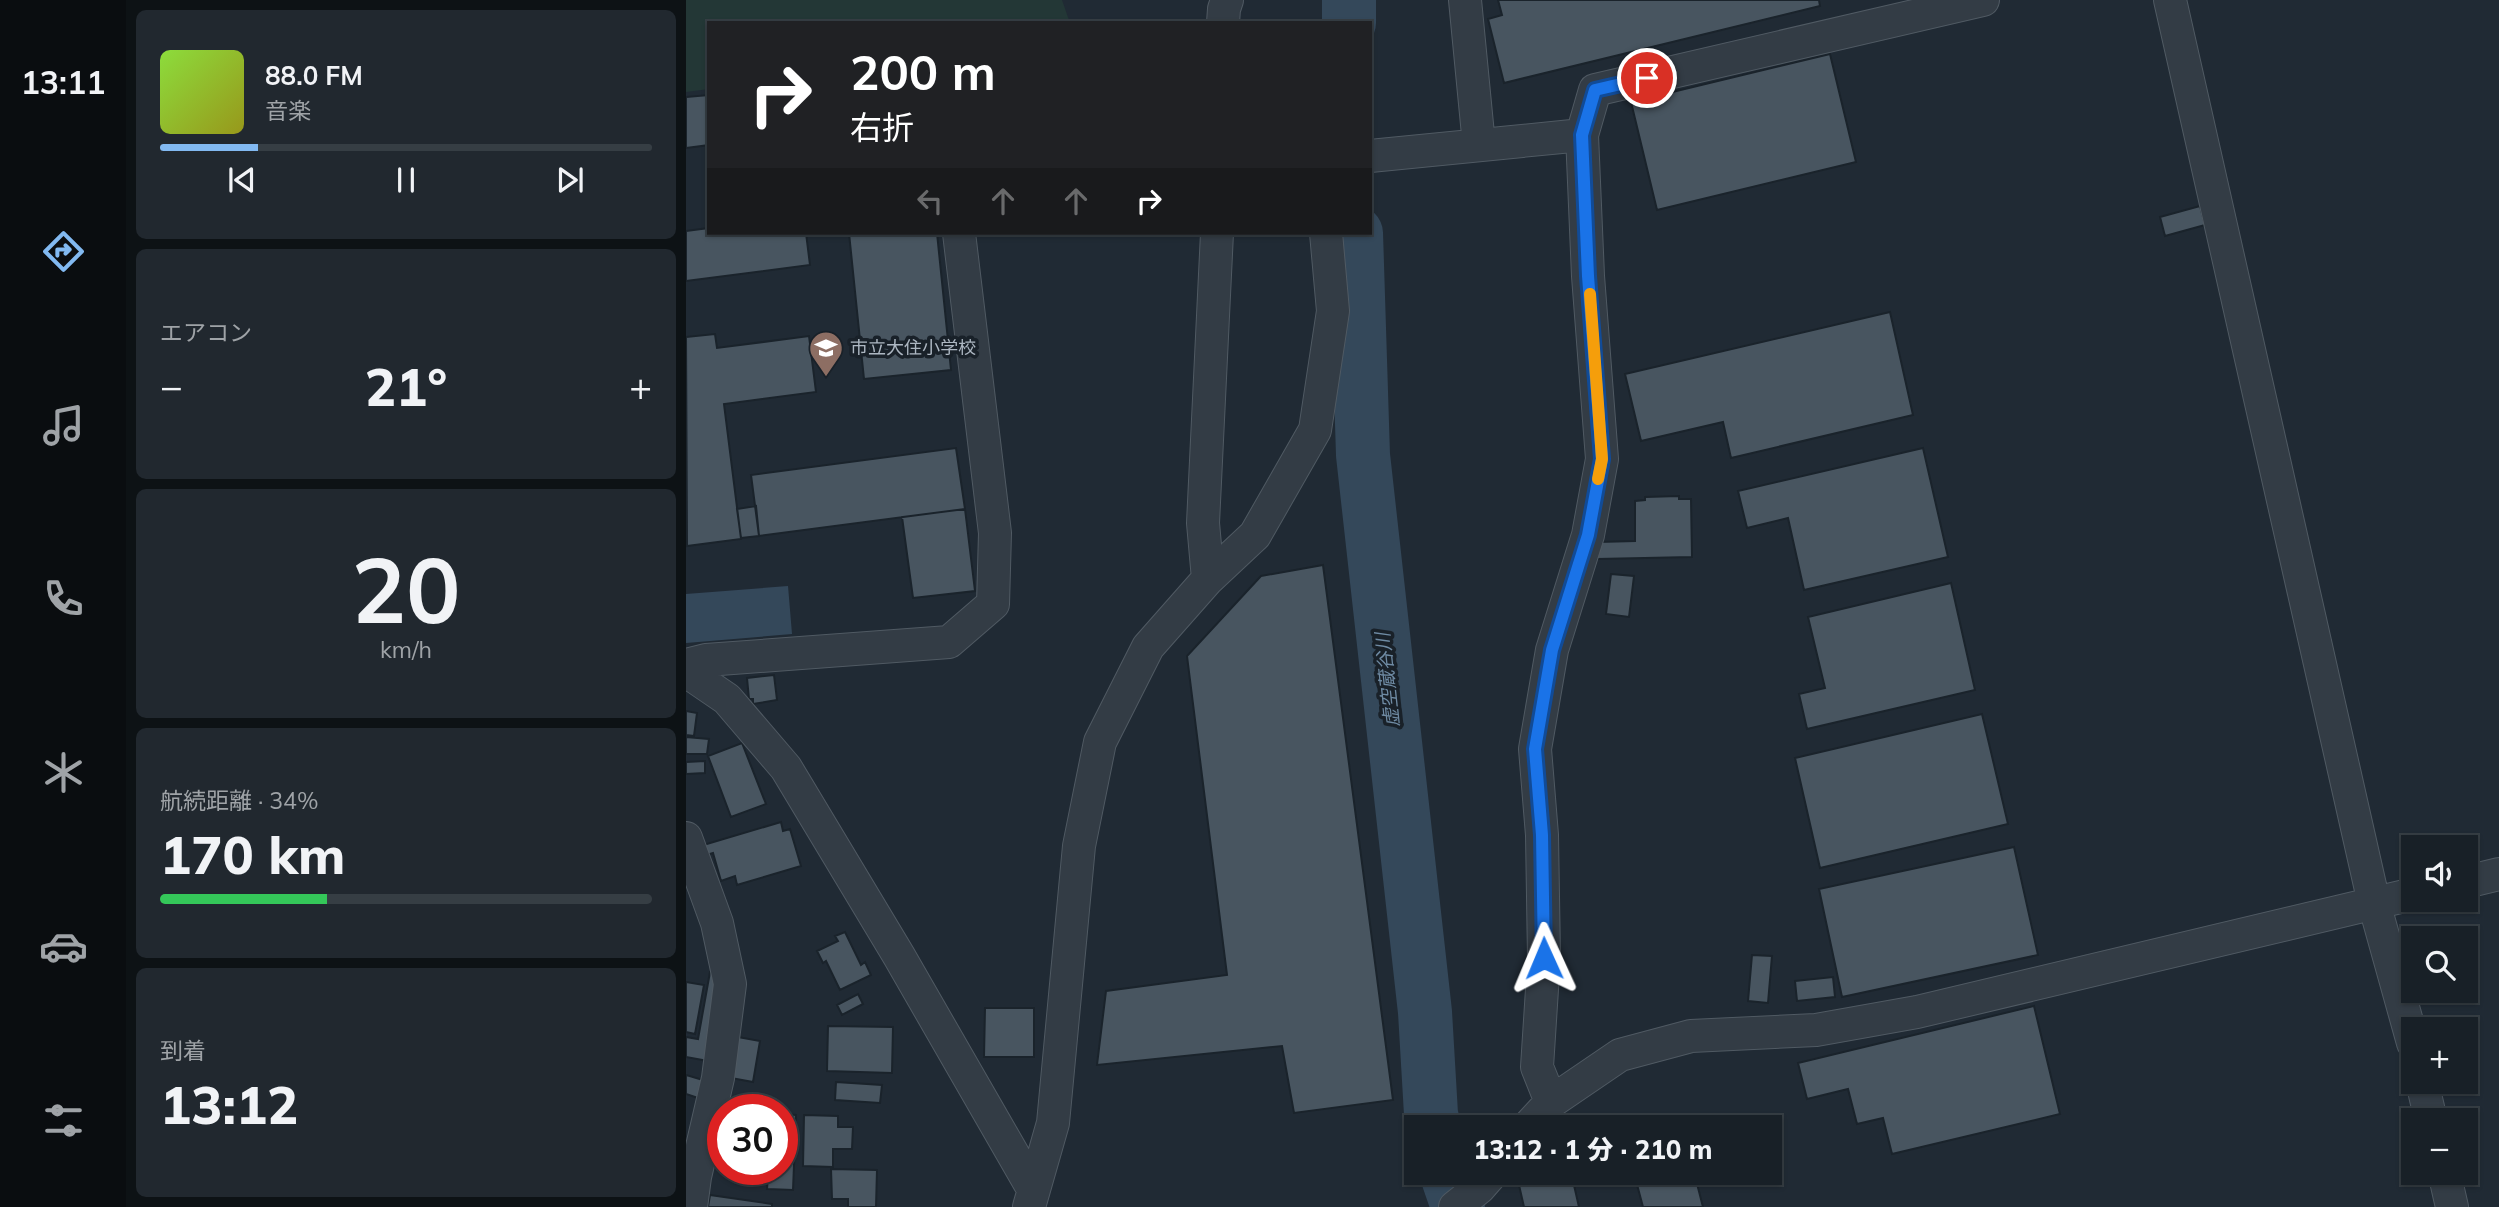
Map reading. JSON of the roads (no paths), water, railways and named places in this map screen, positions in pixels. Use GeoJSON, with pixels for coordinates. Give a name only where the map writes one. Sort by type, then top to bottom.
{"type":"FeatureCollection","features":[{"type":"Feature","properties":{"kind":"street"},"geometry":{"type":"LineString","coordinates":[[1465,0],[1479,145]]}},
{"type":"Feature","properties":{"kind":"street"},"geometry":{"type":"LineString","coordinates":[[1550,1102],[1537,1067],[1544,958],[1542,835],[1535,749],[1552,650],[1588,535],[1602,459],[1588,276],[1582,135],[1595,90],[1983,0]]}},
{"type":"Feature","properties":{"kind":"street"},"geometry":{"type":"LineString","coordinates":[[2170,0],[2374,902],[2406,1017]]}},
{"type":"Feature","properties":{"kind":"street"},"geometry":{"type":"LineString","coordinates":[[1372,156],[1582,135]]}},
{"type":"Feature","properties":{"kind":"street"},"geometry":{"type":"LineString","coordinates":[[686,665],[706,660],[949,642],[993,604],[995,533],[959,235]]}},
{"type":"Feature","properties":{"kind":"street"},"geometry":{"type":"LineString","coordinates":[[1208,579],[1203,523],[1217,235]]}},
{"type":"Feature","properties":{"kind":"street"},"geometry":{"type":"LineString","coordinates":[[1031,1198],[1053,1123],[1079,846],[1100,743],[1148,647],[1208,579],[1255,534],[1315,430],[1333,311],[1326,235]]}},
{"type":"Feature","properties":{"kind":"street"},"geometry":{"type":"LineString","coordinates":[[686,671],[727,699],[786,768],[899,956],[1031,1198]]}},
{"type":"Feature","properties":{"kind":"street"},"geometry":{"type":"LineString","coordinates":[[686,838],[717,923],[730,984],[718,1078],[695,1177],[691,1207]]}},
{"type":"Feature","properties":{"kind":"street"},"geometry":{"type":"LineString","coordinates":[[2478,879],[2499,874]]}},
{"type":"Feature","properties":{"kind":"street"},"geometry":{"type":"LineString","coordinates":[[1539,1115],[1550,1102],[1620,1055],[1691,1036],[1816,1030],[1917,1012],[2401,896]]}},
{"type":"Feature","properties":{"kind":"street"},"geometry":{"type":"LineString","coordinates":[[2447,1185],[2452,1207]]}},
{"type":"Feature","properties":{"kind":"water"},"geometry":{"type":"Polygon","coordinates":[[[788,586],[792,634],[686,643],[686,594],[788,586]]]}},
{"type":"Feature","properties":{"kind":"waterway","name":"虚空蔵谷川"},"geometry":{"type":"LineString","coordinates":[[1349,0],[1349,21]]}},
{"type":"Feature","properties":{"kind":"waterway","name":"虚空蔵谷川"},"geometry":{"type":"LineString","coordinates":[[1356,235],[1363,455],[1425,1012],[1431,1115]]}},
{"type":"Feature","properties":{"kind":"waterway","name":"虚空蔵谷川"},"geometry":{"type":"LineString","coordinates":[[1450,1185],[1458,1207]]}},
{"type":"Feature","properties":{"kind":"place","name":"市立大住小学校"},"geometry":{"type":"Point","coordinates":[826,378]}}]}
